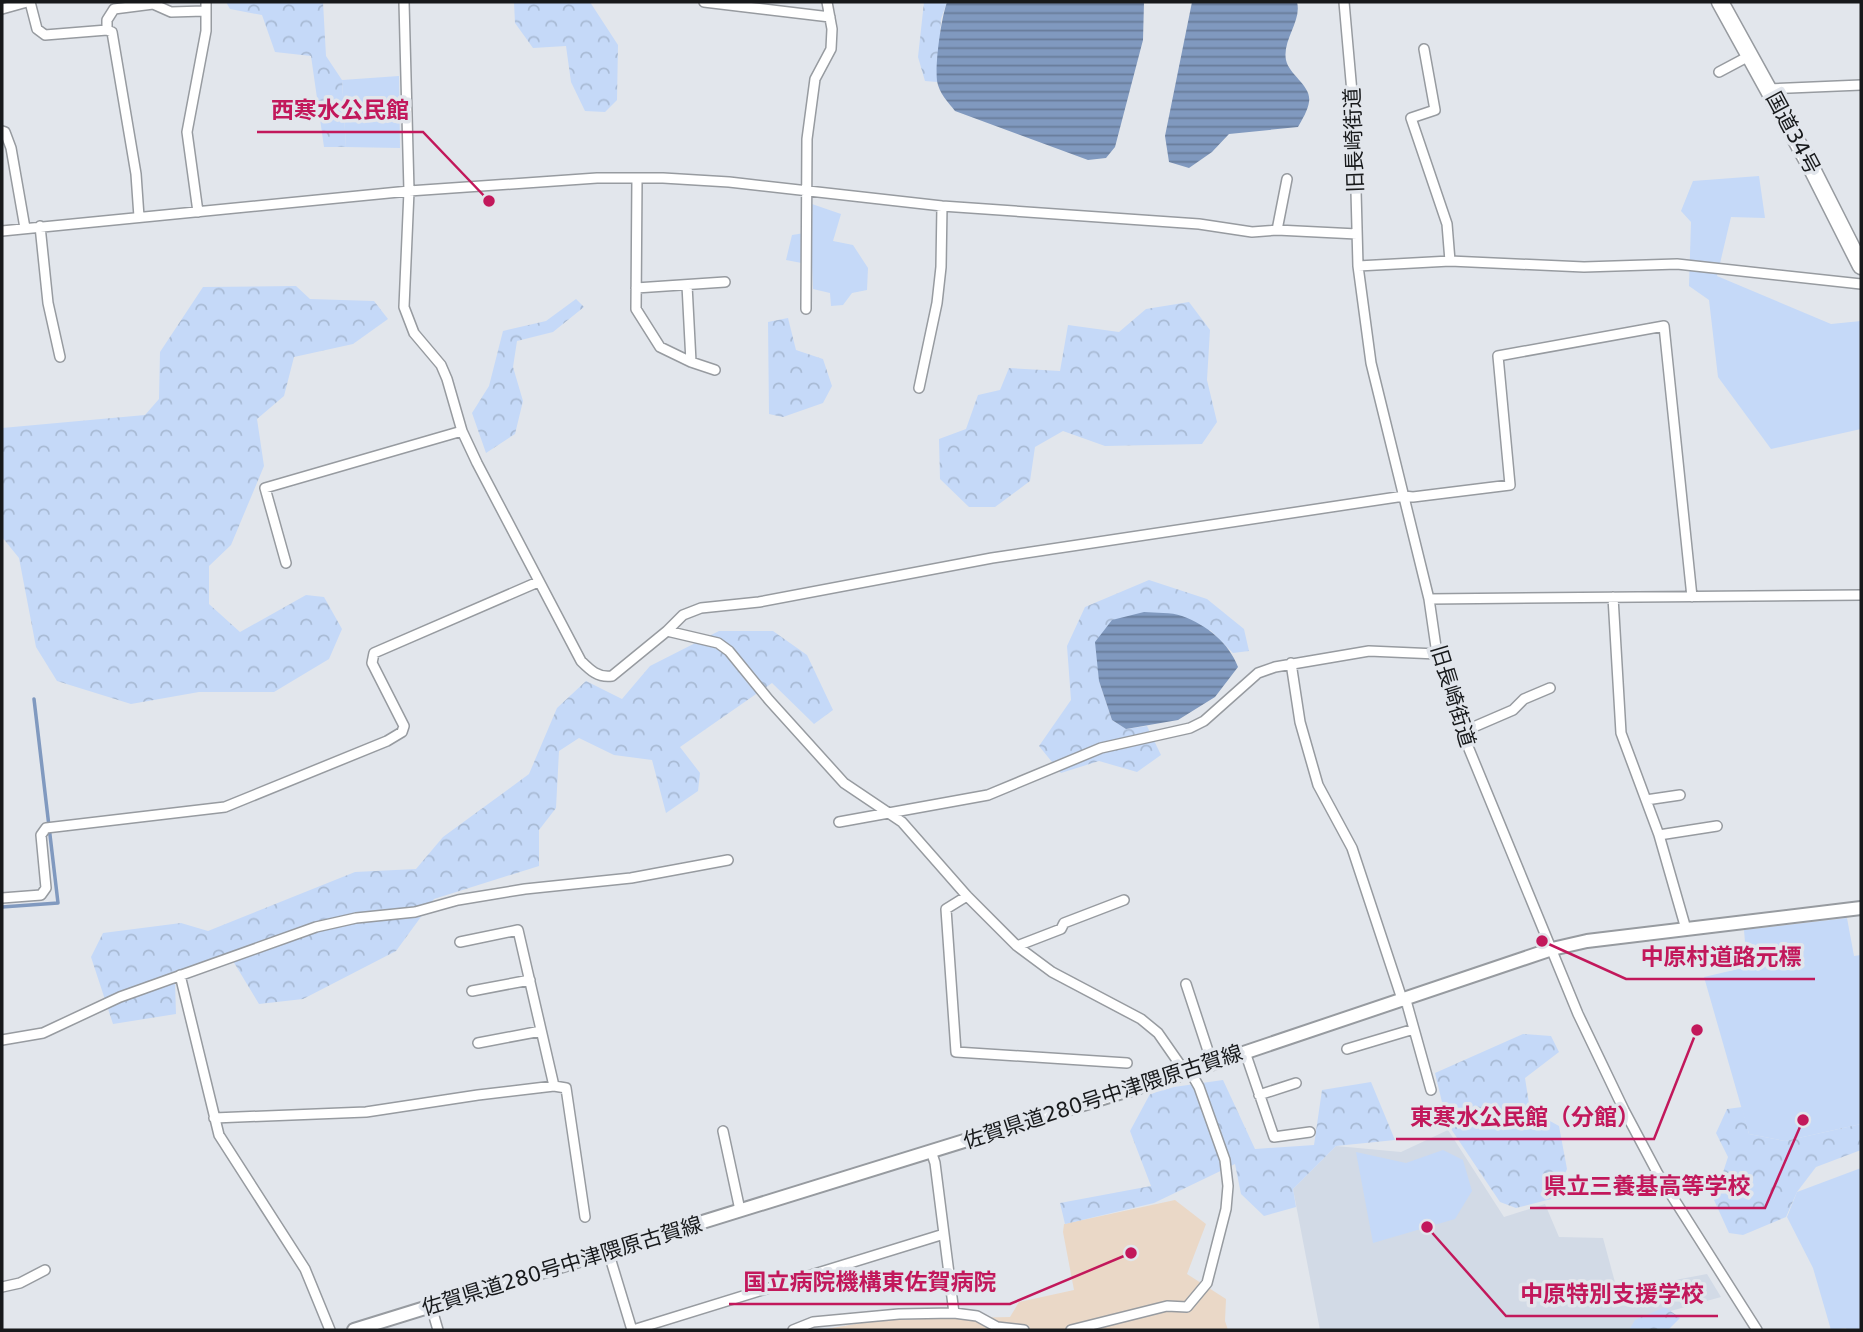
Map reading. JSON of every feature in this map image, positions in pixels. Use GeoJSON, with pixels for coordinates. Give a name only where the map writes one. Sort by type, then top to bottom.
{"type":"FeatureCollection","features":[{"type":"Feature","properties":{"kind":"highway","name":"国道34号"},"geometry":{"type":"LineString","coordinates":[[1720,2],[1751,55],[1861,266]]}},
{"type":"Feature","properties":{"kind":"main road","name":"佐賀県道280号中津隈原古賀線"},"geometry":{"type":"LineString","coordinates":[[354,1330],[1190,1071],[1552,949],[1587,941],[1861,908]]}},
{"type":"Feature","properties":{"kind":"street"},"geometry":{"type":"LineString","coordinates":[[2,9],[29,2],[37,29],[45,35],[107,30],[112,32],[136,174],[139,217]]}},
{"type":"Feature","properties":{"kind":"street"},"geometry":{"type":"LineString","coordinates":[[404,2],[409,191],[404,307],[407,318],[414,333],[441,365],[462,430],[538,582],[581,661],[593,672],[605,677],[612,676],[683,615],[701,608],[759,602],[992,558],[1404,496],[1510,485],[1498,356],[1664,326],[1692,597]]}},
{"type":"Feature","properties":{"kind":"street"},"geometry":{"type":"LineString","coordinates":[[704,2],[830,17]]}},
{"type":"Feature","properties":{"kind":"street"},"geometry":{"type":"LineString","coordinates":[[806,309],[807,139],[815,79],[831,48],[832,29],[827,2]]}},
{"type":"Feature","properties":{"kind":"street","name":"旧長崎街道"},"geometry":{"type":"LineString","coordinates":[[1344,2],[1354,115],[1358,266],[1371,363],[1429,599],[1437,654],[1462,732],[1578,1014],[1658,1174],[1757,1330]]}},
{"type":"Feature","properties":{"kind":"street"},"geometry":{"type":"LineString","coordinates":[[107,30],[107,20],[114,9],[153,5],[171,12],[205,6],[206,31],[187,132],[198,212]]}},
{"type":"Feature","properties":{"kind":"street"},"geometry":{"type":"LineString","coordinates":[[1423,49],[1435,110],[1411,118],[1447,224],[1450,261]]}},
{"type":"Feature","properties":{"kind":"street"},"geometry":{"type":"LineString","coordinates":[[1719,72],[1751,55]]}},
{"type":"Feature","properties":{"kind":"street"},"geometry":{"type":"LineString","coordinates":[[1769,89],[1861,85]]}},
{"type":"Feature","properties":{"kind":"street"},"geometry":{"type":"LineString","coordinates":[[2,131],[5,132],[11,148],[25,228]]}},
{"type":"Feature","properties":{"kind":"street"},"geometry":{"type":"LineString","coordinates":[[2,231],[409,191],[597,178],[638,178],[729,182],[942,206],[1199,224],[1252,232],[1277,230],[1357,234]]}},
{"type":"Feature","properties":{"kind":"street"},"geometry":{"type":"LineString","coordinates":[[638,178],[636,309],[660,347],[715,370]]}},
{"type":"Feature","properties":{"kind":"street"},"geometry":{"type":"LineString","coordinates":[[1277,230],[1287,179]]}},
{"type":"Feature","properties":{"kind":"street"},"geometry":{"type":"LineString","coordinates":[[919,388],[937,303],[941,268],[942,206]]}},
{"type":"Feature","properties":{"kind":"street"},"geometry":{"type":"LineString","coordinates":[[40,226],[48,303],[60,357]]}},
{"type":"Feature","properties":{"kind":"street"},"geometry":{"type":"LineString","coordinates":[[1358,266],[1450,261],[1584,267],[1677,264],[1861,284]]}},
{"type":"Feature","properties":{"kind":"street"},"geometry":{"type":"LineString","coordinates":[[635,288],[725,282]]}},
{"type":"Feature","properties":{"kind":"street"},"geometry":{"type":"LineString","coordinates":[[687,285],[691,362]]}},
{"type":"Feature","properties":{"kind":"street"},"geometry":{"type":"LineString","coordinates":[[286,563],[265,488],[462,430]]}},
{"type":"Feature","properties":{"kind":"street"},"geometry":{"type":"LineString","coordinates":[[2,898],[41,895],[46,888],[41,835],[49,828],[225,807],[387,741],[402,732],[404,726],[372,663],[374,653],[538,582]]}},
{"type":"Feature","properties":{"kind":"street"},"geometry":{"type":"LineString","coordinates":[[1429,599],[1861,595]]}},
{"type":"Feature","properties":{"kind":"street"},"geometry":{"type":"LineString","coordinates":[[1613,597],[1621,733],[1659,835],[1686,929]]}},
{"type":"Feature","properties":{"kind":"street"},"geometry":{"type":"LineString","coordinates":[[667,631],[718,643],[729,651],[844,783],[902,822],[967,896],[1017,946],[1052,972],[1141,1019],[1158,1033],[1181,1066],[1190,1071],[1199,1087],[1227,1172],[1226,1209],[1207,1283],[1187,1307],[1167,1307],[1071,1330]]}},
{"type":"Feature","properties":{"kind":"street"},"geometry":{"type":"LineString","coordinates":[[839,822],[988,795],[1101,748],[1190,728],[1204,721],[1258,673],[1291,663],[1369,651],[1437,654]]}},
{"type":"Feature","properties":{"kind":"street"},"geometry":{"type":"LineString","coordinates":[[1291,663],[1300,722],[1318,785],[1352,848],[1402,999],[1407,1004],[1431,1090]]}},
{"type":"Feature","properties":{"kind":"street"},"geometry":{"type":"LineString","coordinates":[[1462,732],[1513,710],[1524,699],[1550,688]]}},
{"type":"Feature","properties":{"kind":"street"},"geometry":{"type":"LineString","coordinates":[[1646,800],[1680,795]]}},
{"type":"Feature","properties":{"kind":"street"},"geometry":{"type":"LineString","coordinates":[[1659,835],[1717,826]]}},
{"type":"Feature","properties":{"kind":"street"},"geometry":{"type":"LineString","coordinates":[[2,1040],[43,1033],[120,997],[316,927],[415,912],[458,900],[525,889],[631,878],[728,860]]}},
{"type":"Feature","properties":{"kind":"street"},"geometry":{"type":"LineString","coordinates":[[967,896],[946,909],[956,1052],[1127,1063]]}},
{"type":"Feature","properties":{"kind":"street"},"geometry":{"type":"LineString","coordinates":[[1017,946],[1060,929],[1064,923],[1124,900]]}},
{"type":"Feature","properties":{"kind":"street"},"geometry":{"type":"LineString","coordinates":[[460,942],[518,930],[554,1086]]}},
{"type":"Feature","properties":{"kind":"street"},"geometry":{"type":"LineString","coordinates":[[180,975],[219,1135],[305,1269],[330,1330]]}},
{"type":"Feature","properties":{"kind":"street"},"geometry":{"type":"LineString","coordinates":[[472,991],[530,980]]}},
{"type":"Feature","properties":{"kind":"street"},"geometry":{"type":"LineString","coordinates":[[1186,984],[1212,1063]]}},
{"type":"Feature","properties":{"kind":"street"},"geometry":{"type":"LineString","coordinates":[[1347,1049],[1413,1029]]}},
{"type":"Feature","properties":{"kind":"street"},"geometry":{"type":"LineString","coordinates":[[478,1044],[541,1031]]}},
{"type":"Feature","properties":{"kind":"street"},"geometry":{"type":"LineString","coordinates":[[1245,1052],[1273,1138],[1310,1132]]}},
{"type":"Feature","properties":{"kind":"street"},"geometry":{"type":"LineString","coordinates":[[1259,1095],[1296,1083]]}},
{"type":"Feature","properties":{"kind":"street"},"geometry":{"type":"LineString","coordinates":[[214,1118],[366,1112],[478,1095],[554,1086],[566,1088],[585,1217]]}},
{"type":"Feature","properties":{"kind":"street"},"geometry":{"type":"LineString","coordinates":[[723,1131],[740,1210]]}},
{"type":"Feature","properties":{"kind":"street"},"geometry":{"type":"LineString","coordinates":[[931,1151],[935,1163],[954,1313]]}},
{"type":"Feature","properties":{"kind":"street"},"geometry":{"type":"LineString","coordinates":[[608,1251],[633,1330],[944,1234]]}},
{"type":"Feature","properties":{"kind":"street"},"geometry":{"type":"LineString","coordinates":[[2,1287],[20,1283],[46,1270]]}},
{"type":"Feature","properties":{"kind":"street"},"geometry":{"type":"LineString","coordinates":[[431,1306],[438,1330]]}},
{"type":"Feature","properties":{"kind":"street"},"geometry":{"type":"LineString","coordinates":[[793,1330],[813,1322],[899,1314],[954,1313],[977,1316],[997,1326],[1024,1330]]}},
{"type":"Feature","properties":{"kind":"shaded area"},"geometry":{"type":"Polygon","coordinates":[[[947,2],[1144,2],[1143,40],[1115,147],[1106,158],[1088,160],[955,111],[937,81],[939,41],[947,2]]]}},
{"type":"Feature","properties":{"kind":"shaded area"},"geometry":{"type":"Polygon","coordinates":[[[1192,2],[1297,2],[1297,16],[1287,45],[1286,60],[1307,91],[1309,102],[1298,127],[1229,134],[1212,152],[1189,168],[1169,162],[1165,136],[1192,2]]]}},
{"type":"Feature","properties":{"kind":"shaded area"},"geometry":{"type":"Polygon","coordinates":[[[1144,612],[1178,615],[1200,624],[1223,643],[1238,667],[1215,697],[1178,720],[1126,729],[1112,720],[1099,681],[1095,642],[1112,620],[1144,612]]]}},
{"type":"Feature","properties":{"kind":"shaded area"},"geometry":{"type":"Polygon","coordinates":[[[1448,1130],[1504,1217],[1545,1204],[1559,1237],[1603,1238],[1619,1297],[1659,1283],[1707,1274],[1721,1297],[1660,1314],[1644,1330],[1320,1330],[1293,1189],[1336,1146],[1401,1152],[1448,1130]]]}},
{"type":"Feature","properties":{"kind":"shaded area"},"geometry":{"type":"Polygon","coordinates":[[[1175,1200],[1206,1224],[1187,1274],[1226,1299],[1225,1321],[1228,1330],[820,1330],[879,1320],[1010,1317],[1019,1302],[1074,1290],[1063,1232],[1064,1224],[1175,1200]]]}},
{"type":"Feature","properties":{"kind":"green space"},"geometry":{"type":"Polygon","coordinates":[[[226,2],[323,2],[326,56],[342,80],[346,147],[324,147],[311,56],[275,52],[262,15],[230,9],[226,2]]]}},
{"type":"Feature","properties":{"kind":"green space"},"geometry":{"type":"Polygon","coordinates":[[[514,2],[590,2],[618,45],[617,100],[605,112],[585,111],[571,82],[566,46],[533,48],[515,23],[514,2]]]}},
{"type":"Feature","properties":{"kind":"green space"},"geometry":{"type":"Polygon","coordinates":[[[924,2],[947,2],[941,19],[937,82],[925,81],[918,57],[924,2]]]}},
{"type":"Feature","properties":{"kind":"green space"},"geometry":{"type":"Polygon","coordinates":[[[399,76],[400,148],[346,147],[342,80],[399,76]]]}},
{"type":"Feature","properties":{"kind":"green space"},"geometry":{"type":"Polygon","coordinates":[[[1759,176],[1765,218],[1731,217],[1717,276],[1831,324],[1861,321],[1861,429],[1771,449],[1718,377],[1709,300],[1689,286],[1691,222],[1681,211],[1693,181],[1759,176]]]}},
{"type":"Feature","properties":{"kind":"green space"},"geometry":{"type":"Polygon","coordinates":[[[809,203],[841,214],[833,241],[853,245],[868,268],[867,290],[852,293],[843,305],[831,306],[830,293],[813,289],[812,265],[786,260],[792,235],[811,232],[809,203]]]}},
{"type":"Feature","properties":{"kind":"green space"},"geometry":{"type":"Polygon","coordinates":[[[296,286],[310,299],[374,301],[388,319],[353,344],[294,357],[284,396],[257,419],[264,466],[231,545],[209,566],[209,604],[240,632],[306,595],[324,597],[342,629],[329,659],[274,692],[199,692],[131,704],[57,681],[36,647],[19,558],[2,537],[2,428],[145,415],[159,399],[160,352],[203,287],[296,286]]]}},
{"type":"Feature","properties":{"kind":"green space"},"geometry":{"type":"Polygon","coordinates":[[[576,299],[584,307],[553,332],[517,341],[513,367],[523,401],[515,434],[486,453],[472,413],[489,386],[503,331],[546,321],[576,299]]]}},
{"type":"Feature","properties":{"kind":"green space"},"geometry":{"type":"Polygon","coordinates":[[[1189,302],[1210,330],[1207,380],[1217,422],[1202,444],[1105,446],[1063,431],[1035,447],[1030,481],[995,507],[969,507],[940,479],[939,439],[966,429],[978,395],[1000,390],[1009,368],[1060,371],[1068,325],[1119,332],[1146,309],[1189,302]]]}},
{"type":"Feature","properties":{"kind":"green space"},"geometry":{"type":"Polygon","coordinates":[[[788,318],[796,350],[823,359],[832,386],[823,403],[783,417],[769,414],[768,322],[788,318]]]}},
{"type":"Feature","properties":{"kind":"green space"},"geometry":{"type":"Polygon","coordinates":[[[1149,580],[1207,599],[1244,629],[1249,651],[1233,653],[1210,630],[1099,681],[1112,720],[1126,729],[1147,726],[1161,755],[1137,772],[1099,761],[1061,773],[1039,746],[1071,700],[1067,646],[1085,607],[1149,580]]]}},
{"type":"Feature","properties":{"kind":"green space"},"geometry":{"type":"Polygon","coordinates":[[[719,631],[773,631],[807,655],[833,710],[814,724],[772,683],[680,747],[700,773],[698,791],[666,813],[652,760],[614,755],[579,738],[559,751],[556,808],[539,830],[539,866],[434,899],[396,951],[303,999],[259,1004],[233,961],[175,982],[176,1014],[113,1024],[91,957],[103,933],[181,923],[208,931],[355,872],[416,869],[443,837],[529,774],[557,708],[586,681],[622,699],[650,666],[719,631]]]}},
{"type":"Feature","properties":{"kind":"green space"},"geometry":{"type":"Polygon","coordinates":[[[1847,918],[1854,956],[1861,955],[1861,1124],[1785,1141],[1749,1134],[1704,977],[1747,967],[1744,930],[1847,918]]]}},
{"type":"Feature","properties":{"kind":"green space"},"geometry":{"type":"Polygon","coordinates":[[[1523,1034],[1551,1036],[1559,1052],[1525,1078],[1530,1110],[1559,1126],[1567,1169],[1555,1198],[1516,1208],[1500,1202],[1447,1123],[1435,1073],[1523,1034]]]}},
{"type":"Feature","properties":{"kind":"green space"},"geometry":{"type":"Polygon","coordinates":[[[1223,1080],[1255,1149],[1314,1145],[1322,1090],[1371,1082],[1395,1140],[1336,1146],[1293,1189],[1296,1207],[1264,1216],[1241,1194],[1235,1164],[1154,1203],[1065,1224],[1060,1203],[1151,1186],[1130,1131],[1150,1094],[1174,1087],[1223,1080]]]}},
{"type":"Feature","properties":{"kind":"green space"},"geometry":{"type":"Polygon","coordinates":[[[1742,1107],[1749,1134],[1785,1141],[1861,1124],[1861,1150],[1816,1167],[1797,1192],[1786,1217],[1743,1235],[1729,1233],[1714,1200],[1728,1157],[1716,1133],[1727,1109],[1742,1107]]]}},
{"type":"Feature","properties":{"kind":"green space"},"geometry":{"type":"Polygon","coordinates":[[[1443,1150],[1463,1160],[1472,1191],[1455,1219],[1373,1243],[1356,1152],[1406,1163],[1443,1150]]]}},
{"type":"Feature","properties":{"kind":"green space"},"geometry":{"type":"Polygon","coordinates":[[[1861,1168],[1861,1330],[1831,1330],[1813,1268],[1787,1217],[1797,1192],[1861,1168]]]}},
{"type":"Feature","properties":{"kind":"green space"},"geometry":{"type":"Polygon","coordinates":[[[1665,1307],[1680,1318],[1668,1330],[1629,1330],[1635,1320],[1665,1307]]]}},
{"type":"Feature","properties":{"kind":"waterway"},"geometry":{"type":"LineString","coordinates":[[2,907],[58,903],[34,699]]}},
{"type":"Feature","properties":{"kind":"place","name":"西寒水公民館"},"geometry":{"type":"Point","coordinates":[489,201]}},
{"type":"Feature","properties":{"kind":"place","name":"中原村道路元標"},"geometry":{"type":"Point","coordinates":[1542,941]}},
{"type":"Feature","properties":{"kind":"place","name":"東寒水公民館（分館）"},"geometry":{"type":"Point","coordinates":[1697,1030]}},
{"type":"Feature","properties":{"kind":"place","name":"県立三養基高等学校"},"geometry":{"type":"Point","coordinates":[1803,1120]}},
{"type":"Feature","properties":{"kind":"place","name":"中原特別支援学校"},"geometry":{"type":"Point","coordinates":[1427,1227]}},
{"type":"Feature","properties":{"kind":"place","name":"国立病院機構東佐賀病院"},"geometry":{"type":"Point","coordinates":[1131,1253]}}]}
